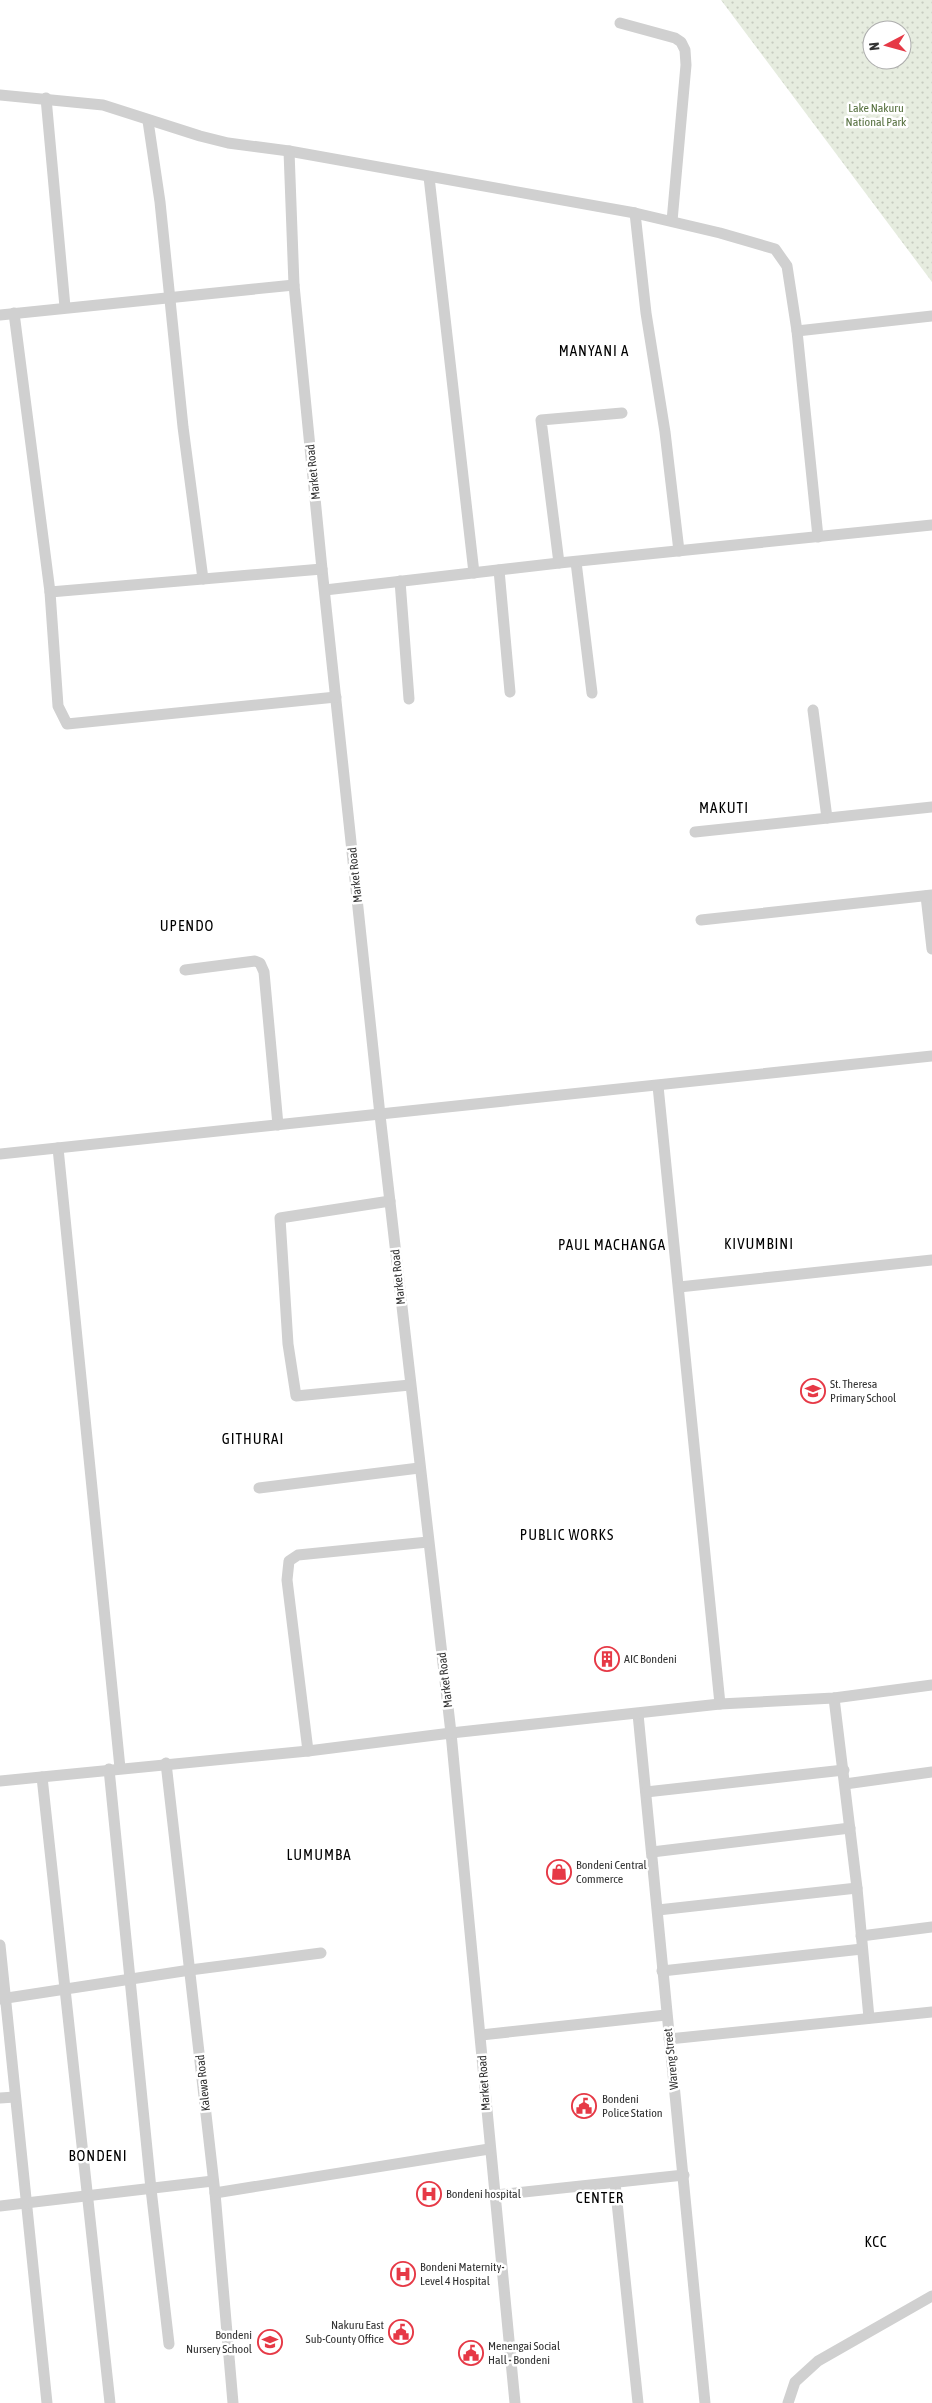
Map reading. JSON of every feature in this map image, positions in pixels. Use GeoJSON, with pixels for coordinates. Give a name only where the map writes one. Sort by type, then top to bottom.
{"type":"FeatureCollection","features":[{"type":"Feature","properties":{"kind":"street"},"geometry":{"type":"LineString","coordinates":[[620,23],[675,38],[681,42],[685,50],[686,76],[672,221]]}},
{"type":"Feature","properties":{"kind":"street"},"geometry":{"type":"LineString","coordinates":[[0,94],[103,105],[148,121],[228,143],[289,151],[635,212],[775,250],[787,266],[797,331],[818,537]]}},
{"type":"Feature","properties":{"kind":"street"},"geometry":{"type":"LineString","coordinates":[[46,98],[65,307]]}},
{"type":"Feature","properties":{"kind":"street"},"geometry":{"type":"LineString","coordinates":[[148,121],[170,297],[183,427],[203,579]]}},
{"type":"Feature","properties":{"kind":"street","name":"Market Road"},"geometry":{"type":"LineString","coordinates":[[289,151],[294,285],[322,569],[326,590],[380,1115],[419,1468],[451,1733],[481,2035],[489,2149],[496,2195],[515,2403]]}},
{"type":"Feature","properties":{"kind":"street"},"geometry":{"type":"LineString","coordinates":[[429,177],[474,572]]}},
{"type":"Feature","properties":{"kind":"street"},"geometry":{"type":"LineString","coordinates":[[635,212],[646,313],[665,432],[679,551]]}},
{"type":"Feature","properties":{"kind":"street"},"geometry":{"type":"LineString","coordinates":[[0,315],[294,285]]}},
{"type":"Feature","properties":{"kind":"street"},"geometry":{"type":"LineString","coordinates":[[14,314],[50,592],[58,706],[67,724],[336,697]]}},
{"type":"Feature","properties":{"kind":"street"},"geometry":{"type":"LineString","coordinates":[[797,331],[932,316]]}},
{"type":"Feature","properties":{"kind":"street"},"geometry":{"type":"LineString","coordinates":[[559,563],[541,420],[622,412]]}},
{"type":"Feature","properties":{"kind":"street"},"geometry":{"type":"LineString","coordinates":[[326,590],[474,572],[932,525]]}},
{"type":"Feature","properties":{"kind":"street"},"geometry":{"type":"LineString","coordinates":[[576,562],[592,693]]}},
{"type":"Feature","properties":{"kind":"street"},"geometry":{"type":"LineString","coordinates":[[50,592],[322,569]]}},
{"type":"Feature","properties":{"kind":"street"},"geometry":{"type":"LineString","coordinates":[[499,570],[510,692]]}},
{"type":"Feature","properties":{"kind":"street"},"geometry":{"type":"LineString","coordinates":[[400,581],[409,699]]}},
{"type":"Feature","properties":{"kind":"street"},"geometry":{"type":"LineString","coordinates":[[813,710],[827,818]]}},
{"type":"Feature","properties":{"kind":"street"},"geometry":{"type":"LineString","coordinates":[[695,832],[932,807]]}},
{"type":"Feature","properties":{"kind":"street"},"geometry":{"type":"LineString","coordinates":[[701,920],[929,896],[932,949]]}},
{"type":"Feature","properties":{"kind":"street"},"geometry":{"type":"LineString","coordinates":[[185,970],[254,961],[260,963],[264,972],[278,1125]]}},
{"type":"Feature","properties":{"kind":"street"},"geometry":{"type":"LineString","coordinates":[[0,1154],[932,1056]]}},
{"type":"Feature","properties":{"kind":"street"},"geometry":{"type":"LineString","coordinates":[[658,1086],[720,1704]]}},
{"type":"Feature","properties":{"kind":"street"},"geometry":{"type":"LineString","coordinates":[[58,1148],[114,1768],[129,1980],[150,2189],[169,2344]]}},
{"type":"Feature","properties":{"kind":"street"},"geometry":{"type":"LineString","coordinates":[[390,1202],[280,1218],[288,1344],[296,1396],[410,1385]]}},
{"type":"Feature","properties":{"kind":"street"},"geometry":{"type":"LineString","coordinates":[[679,1287],[932,1263]]}},
{"type":"Feature","properties":{"kind":"street"},"geometry":{"type":"LineString","coordinates":[[260,1488],[419,1468]]}},
{"type":"Feature","properties":{"kind":"street"},"geometry":{"type":"LineString","coordinates":[[308,1751],[288,1580],[289,1561],[298,1555],[428,1542]]}},
{"type":"Feature","properties":{"kind":"street"},"geometry":{"type":"LineString","coordinates":[[0,1781],[114,1768],[308,1751],[451,1733],[720,1704],[834,1698],[932,1685]]}},
{"type":"Feature","properties":{"kind":"street"},"geometry":{"type":"LineString","coordinates":[[834,1698],[844,1770],[870,2018]]}},
{"type":"Feature","properties":{"kind":"street","name":"Wareng Street"},"geometry":{"type":"LineString","coordinates":[[638,1714],[705,2403]]}},
{"type":"Feature","properties":{"kind":"street","name":"Kalewa Road"},"geometry":{"type":"LineString","coordinates":[[166,1763],[214,2181],[232,2403]]}},
{"type":"Feature","properties":{"kind":"street"},"geometry":{"type":"LineString","coordinates":[[646,1792],[844,1770]]}},
{"type":"Feature","properties":{"kind":"street"},"geometry":{"type":"LineString","coordinates":[[845,1784],[932,1772]]}},
{"type":"Feature","properties":{"kind":"street"},"geometry":{"type":"LineString","coordinates":[[42,1777],[110,2403]]}},
{"type":"Feature","properties":{"kind":"street"},"geometry":{"type":"LineString","coordinates":[[652,1852],[850,1828]]}},
{"type":"Feature","properties":{"kind":"street"},"geometry":{"type":"LineString","coordinates":[[658,1910],[857,1888]]}},
{"type":"Feature","properties":{"kind":"street"},"geometry":{"type":"LineString","coordinates":[[861,1936],[932,1927]]}},
{"type":"Feature","properties":{"kind":"street"},"geometry":{"type":"LineString","coordinates":[[0,1945],[3,1999],[47,2403]]}},
{"type":"Feature","properties":{"kind":"street"},"geometry":{"type":"LineString","coordinates":[[662,1971],[862,1949]]}},
{"type":"Feature","properties":{"kind":"street"},"geometry":{"type":"LineString","coordinates":[[3,1999],[190,1970],[321,1953]]}},
{"type":"Feature","properties":{"kind":"street"},"geometry":{"type":"LineString","coordinates":[[669,2039],[932,2012]]}},
{"type":"Feature","properties":{"kind":"street"},"geometry":{"type":"LineString","coordinates":[[481,2035],[666,2015]]}},
{"type":"Feature","properties":{"kind":"street"},"geometry":{"type":"LineString","coordinates":[[0,2098],[15,2097]]}},
{"type":"Feature","properties":{"kind":"street"},"geometry":{"type":"LineString","coordinates":[[215,2193],[489,2149]]}},
{"type":"Feature","properties":{"kind":"street"},"geometry":{"type":"LineString","coordinates":[[496,2195],[684,2175]]}},
{"type":"Feature","properties":{"kind":"street"},"geometry":{"type":"LineString","coordinates":[[0,2206],[214,2181]]}},
{"type":"Feature","properties":{"kind":"street"},"geometry":{"type":"LineString","coordinates":[[616,2183],[638,2403]]}},
{"type":"Feature","properties":{"kind":"street"},"geometry":{"type":"LineString","coordinates":[[788,2403],[795,2382],[818,2362],[932,2296]]}},
{"type":"Feature","properties":{"kind":"green space","name":"Lake Nakuru National Park"},"geometry":{"type":"Polygon","coordinates":[[[721,0],[932,0],[932,282],[721,0]]]}},
{"type":"Feature","properties":{"kind":"place","name":"St. Theresa Primary School"},"geometry":{"type":"Point","coordinates":[813,1391]}},
{"type":"Feature","properties":{"kind":"place","name":"AIC Bondeni"},"geometry":{"type":"Point","coordinates":[607,1659]}},
{"type":"Feature","properties":{"kind":"place","name":"Bondeni Central Commerce"},"geometry":{"type":"Point","coordinates":[559,1872]}},
{"type":"Feature","properties":{"kind":"place","name":"Bondeni Police Station"},"geometry":{"type":"Point","coordinates":[584,2106]}},
{"type":"Feature","properties":{"kind":"place","name":"Bondeni hospital"},"geometry":{"type":"Point","coordinates":[429,2194]}},
{"type":"Feature","properties":{"kind":"place","name":"Bondeni Maternity- Level 4 Hospital"},"geometry":{"type":"Point","coordinates":[403,2274]}},
{"type":"Feature","properties":{"kind":"place","name":"Nakuru East Sub-County Office"},"geometry":{"type":"Point","coordinates":[401,2332]}},
{"type":"Feature","properties":{"kind":"place","name":"Bondeni Nursery School"},"geometry":{"type":"Point","coordinates":[270,2342]}},
{"type":"Feature","properties":{"kind":"place","name":"Menengai Social Hall - Bondeni"},"geometry":{"type":"Point","coordinates":[471,2353]}},
{"type":"Feature","properties":{"kind":"district","name":"MANYANI A"},"geometry":{"type":"Point","coordinates":[594,351]}},
{"type":"Feature","properties":{"kind":"district","name":"MAKUTI"},"geometry":{"type":"Point","coordinates":[724,808]}},
{"type":"Feature","properties":{"kind":"district","name":"UPENDO"},"geometry":{"type":"Point","coordinates":[187,926]}},
{"type":"Feature","properties":{"kind":"district","name":"KIVUMBINI"},"geometry":{"type":"Point","coordinates":[759,1244]}},
{"type":"Feature","properties":{"kind":"district","name":"PAUL MACHANGA"},"geometry":{"type":"Point","coordinates":[612,1245]}},
{"type":"Feature","properties":{"kind":"district","name":"GITHURAI"},"geometry":{"type":"Point","coordinates":[253,1439]}},
{"type":"Feature","properties":{"kind":"district","name":"PUBLIC WORKS"},"geometry":{"type":"Point","coordinates":[567,1535]}},
{"type":"Feature","properties":{"kind":"district","name":"LUMUMBA"},"geometry":{"type":"Point","coordinates":[319,1855]}},
{"type":"Feature","properties":{"kind":"district","name":"BONDENI"},"geometry":{"type":"Point","coordinates":[98,2156]}},
{"type":"Feature","properties":{"kind":"district","name":"CENTER"},"geometry":{"type":"Point","coordinates":[600,2198]}},
{"type":"Feature","properties":{"kind":"district","name":"KCC"},"geometry":{"type":"Point","coordinates":[876,2242]}}]}
